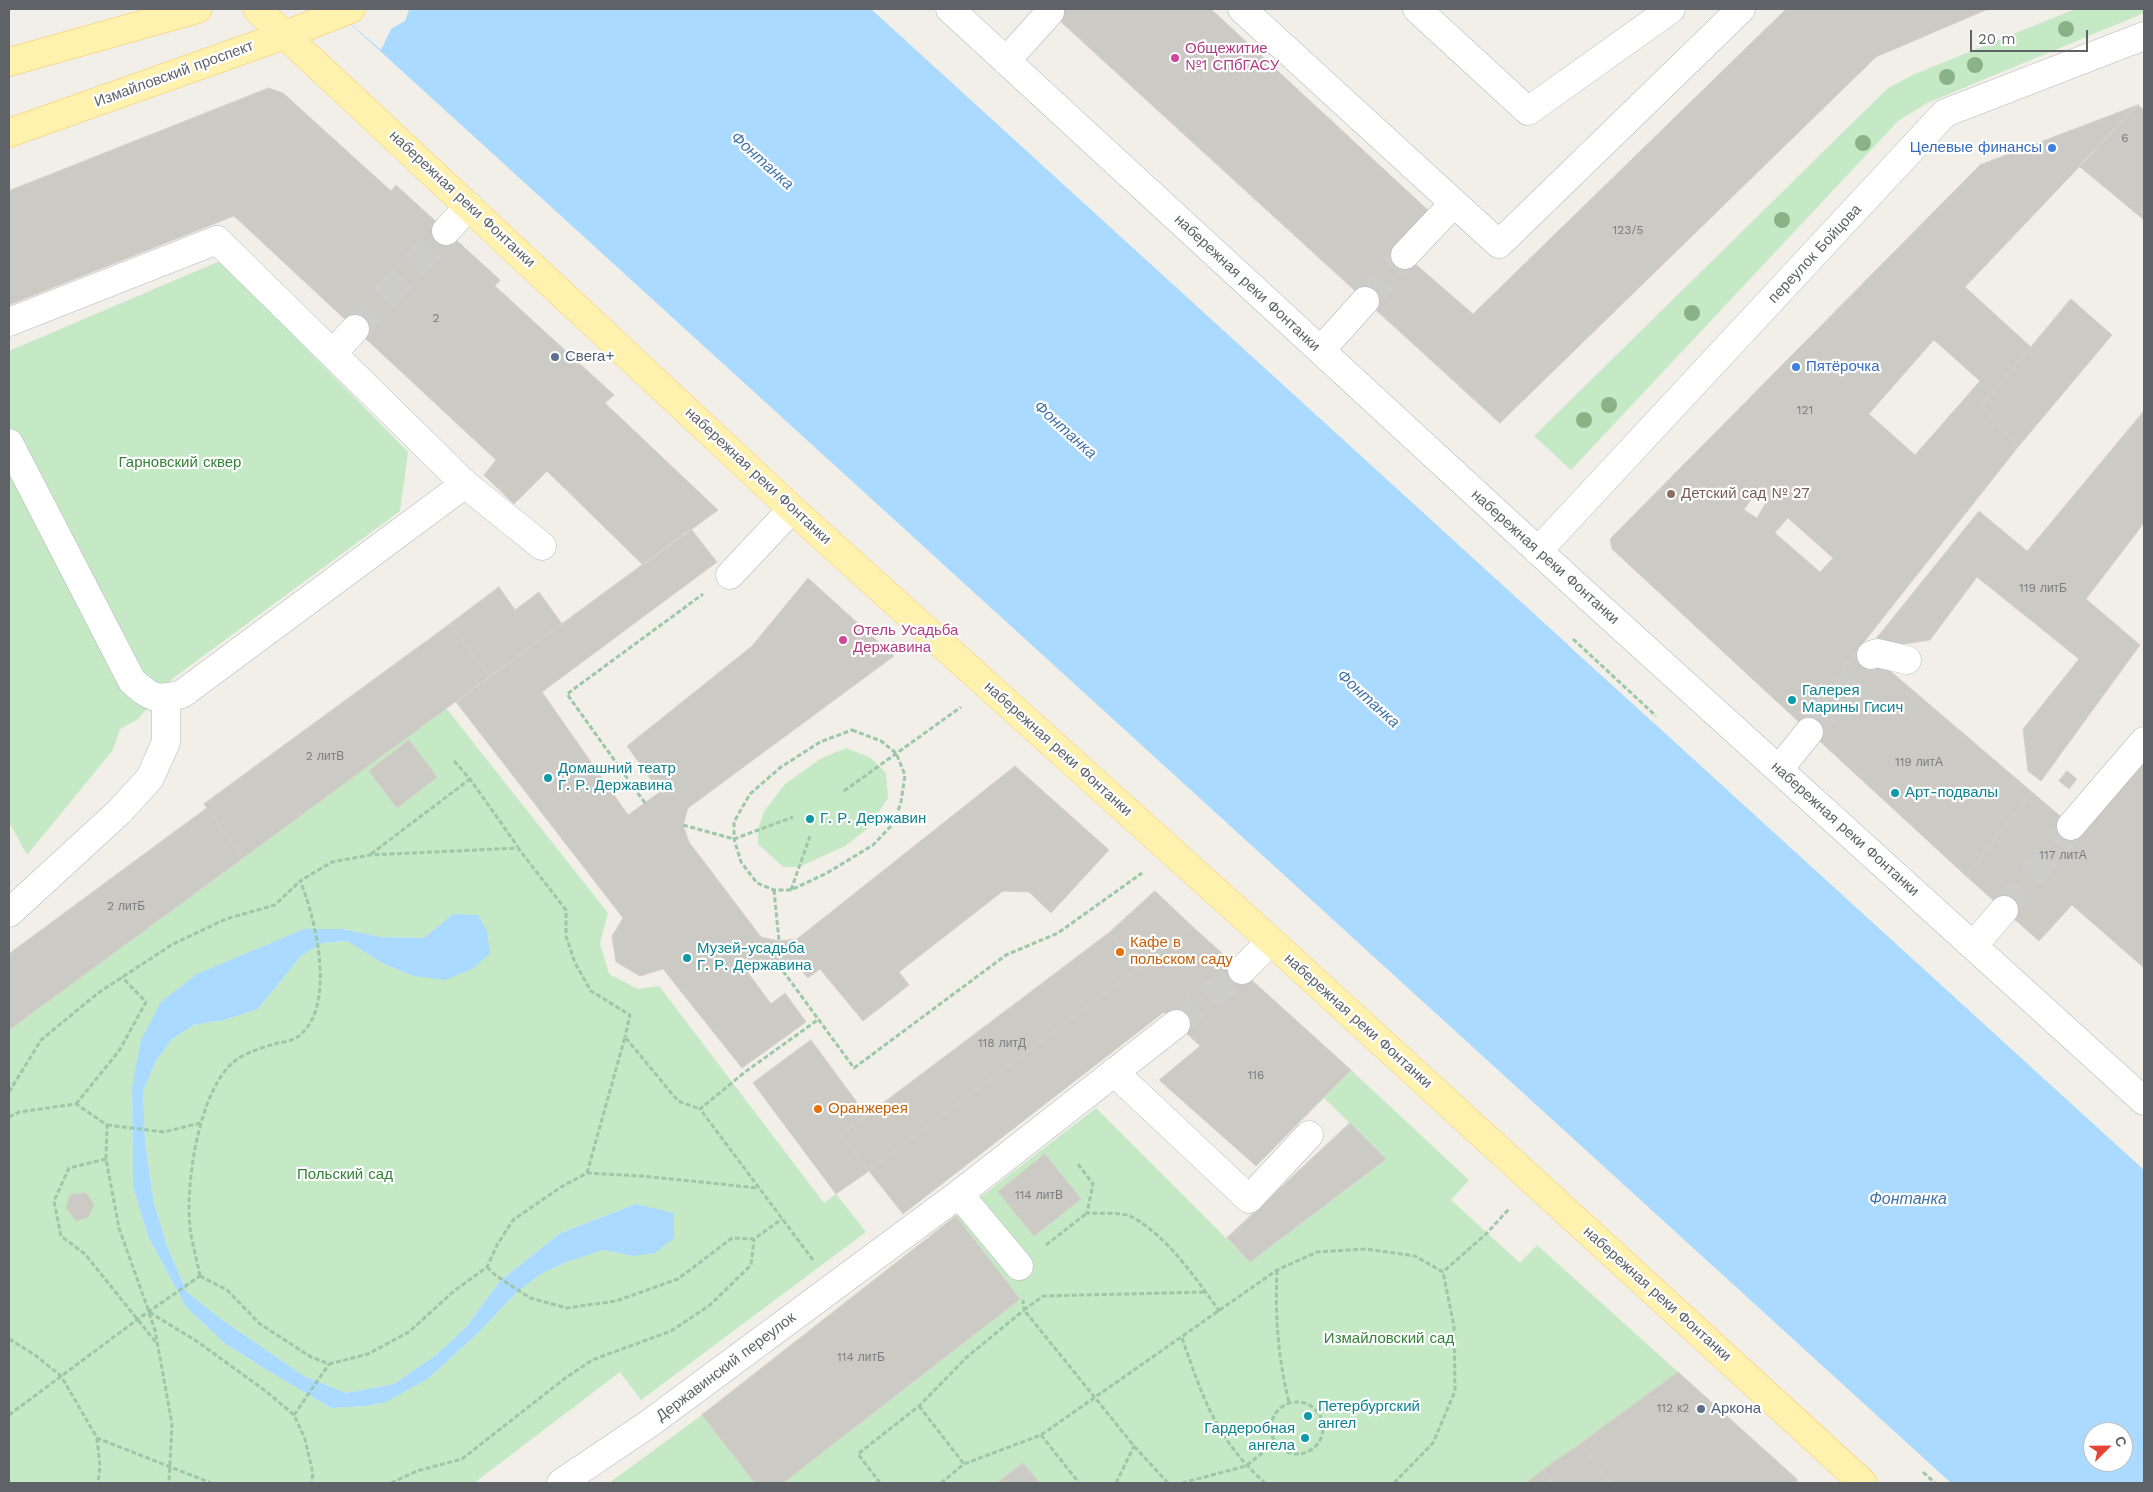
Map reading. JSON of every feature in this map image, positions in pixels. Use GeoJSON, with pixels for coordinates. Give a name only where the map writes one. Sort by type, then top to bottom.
{"type":"FeatureCollection","features":[{"type":"Feature","properties":{"kind":"main road"},"geometry":{"type":"LineString","coordinates":[[9,62],[198,9]]}},
{"type":"Feature","properties":{"kind":"main road","name":"набережная реки Фонтанки"},"geometry":{"type":"LineString","coordinates":[[257,9],[792,509],[1271,941],[1863,1483]]}},
{"type":"Feature","properties":{"kind":"main road","name":"Измайловский проспект"},"geometry":{"type":"LineString","coordinates":[[9,133],[285,35],[345,11]]}},
{"type":"Feature","properties":{"kind":"street","name":"набережная реки Фонтанки"},"geometry":{"type":"LineString","coordinates":[[950,9],[1538,550],[2144,1101]]}},
{"type":"Feature","properties":{"kind":"street"},"geometry":{"type":"LineString","coordinates":[[1242,9],[1499,244],[1742,9]]}},
{"type":"Feature","properties":{"kind":"street"},"geometry":{"type":"LineString","coordinates":[[1417,9],[1528,111],[1671,9]]}},
{"type":"Feature","properties":{"kind":"street"},"geometry":{"type":"LineString","coordinates":[[1006,61],[1050,12]]}},
{"type":"Feature","properties":{"kind":"street","name":"переулок Бойцова"},"geometry":{"type":"LineString","coordinates":[[1538,550],[1945,113],[2144,36]]}},
{"type":"Feature","properties":{"kind":"street"},"geometry":{"type":"LineString","coordinates":[[1405,255],[1454,203]]}},
{"type":"Feature","properties":{"kind":"street"},"geometry":{"type":"LineString","coordinates":[[446,231],[469,206]]}},
{"type":"Feature","properties":{"kind":"street"},"geometry":{"type":"LineString","coordinates":[[9,322],[216,240],[465,484],[542,546]]}},
{"type":"Feature","properties":{"kind":"street"},"geometry":{"type":"LineString","coordinates":[[1321,350],[1365,301]]}},
{"type":"Feature","properties":{"kind":"street"},"geometry":{"type":"LineString","coordinates":[[332,353],[355,330]]}},
{"type":"Feature","properties":{"kind":"street"},"geometry":{"type":"LineString","coordinates":[[9,443],[132,681],[148,695],[166,698],[182,694],[465,484]]}},
{"type":"Feature","properties":{"kind":"street"},"geometry":{"type":"LineString","coordinates":[[730,575],[792,509]]}},
{"type":"Feature","properties":{"kind":"street"},"geometry":{"type":"LineString","coordinates":[[1871,655],[1877,652],[1907,660]]}},
{"type":"Feature","properties":{"kind":"street"},"geometry":{"type":"LineString","coordinates":[[9,914],[119,812],[150,778],[166,742],[166,698]]}},
{"type":"Feature","properties":{"kind":"street"},"geometry":{"type":"LineString","coordinates":[[1779,770],[1809,732]]}},
{"type":"Feature","properties":{"kind":"street"},"geometry":{"type":"LineString","coordinates":[[2072,826],[2144,741]]}},
{"type":"Feature","properties":{"kind":"street"},"geometry":{"type":"LineString","coordinates":[[1974,946],[2004,910]]}},
{"type":"Feature","properties":{"kind":"street"},"geometry":{"type":"LineString","coordinates":[[1242,970],[1271,941]]}},
{"type":"Feature","properties":{"kind":"street","name":"Державинский переулок"},"geometry":{"type":"LineString","coordinates":[[560,1483],[650,1423],[960,1194],[1176,1024]]}},
{"type":"Feature","properties":{"kind":"street"},"geometry":{"type":"LineString","coordinates":[[1114,1072],[1249,1199],[1309,1135]]}},
{"type":"Feature","properties":{"kind":"street"},"geometry":{"type":"LineString","coordinates":[[960,1194],[1019,1266]]}},
{"type":"Feature","properties":{"kind":"path"},"geometry":{"type":"LineString","coordinates":[[645,803],[566,694],[730,575]]}},
{"type":"Feature","properties":{"kind":"path"},"geometry":{"type":"LineString","coordinates":[[1573,639],[1656,716]]}},
{"type":"Feature","properties":{"kind":"path"},"geometry":{"type":"LineString","coordinates":[[844,791],[966,704]]}},
{"type":"Feature","properties":{"kind":"path"},"geometry":{"type":"LineString","coordinates":[[852,730],[881,741],[896,753],[905,775],[901,802],[894,823],[873,845],[827,872],[791,890],[774,890],[757,882],[740,862],[734,839],[734,822],[750,794],[781,767],[820,742],[852,730]]}},
{"type":"Feature","properties":{"kind":"path"},"geometry":{"type":"LineString","coordinates":[[454,761],[470,779],[518,848],[566,910],[566,936],[575,963],[591,991],[630,1015],[587,1173]]}},
{"type":"Feature","properties":{"kind":"path"},"geometry":{"type":"LineString","coordinates":[[370,855],[470,779]]}},
{"type":"Feature","properties":{"kind":"path"},"geometry":{"type":"LineString","coordinates":[[682,825],[734,839],[793,817]]}},
{"type":"Feature","properties":{"kind":"path"},"geometry":{"type":"LineString","coordinates":[[791,890],[810,836]]}},
{"type":"Feature","properties":{"kind":"path"},"geometry":{"type":"LineString","coordinates":[[9,1092],[41,1040],[98,992],[173,944],[226,920],[275,905],[300,881],[332,862],[370,855],[518,848]]}},
{"type":"Feature","properties":{"kind":"path"},"geometry":{"type":"LineString","coordinates":[[783,971],[854,1068],[1006,955],[1058,933],[1139,877],[1144,870]]}},
{"type":"Feature","properties":{"kind":"path"},"geometry":{"type":"LineString","coordinates":[[200,1276],[190,1226],[191,1174],[200,1122],[214,1085],[235,1060],[266,1047],[296,1038],[315,1016],[321,974],[310,904],[300,881]]}},
{"type":"Feature","properties":{"kind":"path"},"geometry":{"type":"LineString","coordinates":[[774,890],[779,941]]}},
{"type":"Feature","properties":{"kind":"path"},"geometry":{"type":"LineString","coordinates":[[76,1104],[118,1052],[146,1002],[122,977]]}},
{"type":"Feature","properties":{"kind":"path"},"geometry":{"type":"LineString","coordinates":[[700,1109],[732,1082],[819,1019]]}},
{"type":"Feature","properties":{"kind":"path"},"geometry":{"type":"LineString","coordinates":[[625,1037],[678,1100],[700,1109],[813,1261]]}},
{"type":"Feature","properties":{"kind":"path"},"geometry":{"type":"LineString","coordinates":[[9,1117],[18,1112],[76,1104],[107,1124],[164,1132],[200,1122]]}},
{"type":"Feature","properties":{"kind":"path"},"geometry":{"type":"LineString","coordinates":[[107,1124],[106,1159],[119,1228],[158,1345],[172,1424],[169,1483]]}},
{"type":"Feature","properties":{"kind":"path"},"geometry":{"type":"LineString","coordinates":[[106,1159],[69,1168],[54,1201],[61,1236],[85,1254],[158,1345]]}},
{"type":"Feature","properties":{"kind":"path"},"geometry":{"type":"LineString","coordinates":[[1078,1164],[1093,1184],[1087,1213],[1019,1266],[1024,1310],[1134,1446],[1168,1483]]}},
{"type":"Feature","properties":{"kind":"path"},"geometry":{"type":"LineString","coordinates":[[200,1276],[227,1290],[260,1324],[311,1357],[329,1364],[368,1354],[409,1332],[454,1291],[487,1267],[497,1245],[513,1220],[561,1187],[587,1173],[642,1176],[759,1188]]}},
{"type":"Feature","properties":{"kind":"path"},"geometry":{"type":"LineString","coordinates":[[1443,1272],[1487,1233],[1509,1209]]}},
{"type":"Feature","properties":{"kind":"path"},"geometry":{"type":"LineString","coordinates":[[1087,1213],[1128,1216],[1152,1232],[1183,1261],[1220,1312]]}},
{"type":"Feature","properties":{"kind":"path"},"geometry":{"type":"LineString","coordinates":[[487,1267],[530,1298],[567,1308],[616,1301],[678,1279],[732,1238],[754,1239],[782,1220]]}},
{"type":"Feature","properties":{"kind":"path"},"geometry":{"type":"LineString","coordinates":[[391,1483],[418,1472],[462,1459],[564,1379],[592,1360],[670,1331],[710,1305],[751,1265],[754,1239]]}},
{"type":"Feature","properties":{"kind":"path"},"geometry":{"type":"LineString","coordinates":[[941,1483],[964,1464],[1041,1435],[1220,1312],[1277,1270],[1317,1252],[1366,1249],[1415,1256],[1443,1272],[1454,1326],[1455,1391],[1433,1443],[1394,1483]]}},
{"type":"Feature","properties":{"kind":"path"},"geometry":{"type":"LineString","coordinates":[[1277,1270],[1275,1315],[1281,1369],[1289,1403]]}},
{"type":"Feature","properties":{"kind":"path"},"geometry":{"type":"LineString","coordinates":[[9,1415],[138,1319],[200,1276]]}},
{"type":"Feature","properties":{"kind":"path"},"geometry":{"type":"LineString","coordinates":[[880,1483],[858,1454],[919,1406],[966,1357],[1042,1296],[1206,1292]]}},
{"type":"Feature","properties":{"kind":"path"},"geometry":{"type":"LineString","coordinates":[[148,1312],[198,1342],[267,1392],[294,1416],[305,1439],[313,1474],[311,1483]]}},
{"type":"Feature","properties":{"kind":"path"},"geometry":{"type":"LineString","coordinates":[[1182,1338],[1207,1404],[1223,1436],[1246,1466],[1265,1483]]}},
{"type":"Feature","properties":{"kind":"path"},"geometry":{"type":"LineString","coordinates":[[9,1340],[35,1355],[61,1376],[97,1438],[100,1466],[98,1483]]}},
{"type":"Feature","properties":{"kind":"path"},"geometry":{"type":"LineString","coordinates":[[294,1416],[329,1364]]}},
{"type":"Feature","properties":{"kind":"path"},"geometry":{"type":"LineString","coordinates":[[1289,1403],[1306,1403],[1313,1407],[1322,1421],[1322,1437],[1312,1450],[1296,1455],[1288,1453],[1275,1443],[1270,1428],[1276,1412],[1289,1403]]}},
{"type":"Feature","properties":{"kind":"path"},"geometry":{"type":"LineString","coordinates":[[919,1406],[964,1464]]}},
{"type":"Feature","properties":{"kind":"path"},"geometry":{"type":"LineString","coordinates":[[1041,1435],[1078,1483]]}},
{"type":"Feature","properties":{"kind":"path"},"geometry":{"type":"LineString","coordinates":[[97,1438],[211,1483]]}},
{"type":"Feature","properties":{"kind":"path"},"geometry":{"type":"LineString","coordinates":[[1182,1483],[1246,1466],[1275,1443]]}},
{"type":"Feature","properties":{"kind":"path"},"geometry":{"type":"LineString","coordinates":[[1116,1483],[1134,1446]]}},
{"type":"Feature","properties":{"kind":"path"},"geometry":{"type":"LineString","coordinates":[[1923,1472],[1936,1483]]}},
{"type":"Feature","properties":{"kind":"green space"},"geometry":{"type":"Polygon","coordinates":[[[2075,9],[2144,9],[2144,13],[1927,103],[1898,121],[1571,470],[1534,436],[1888,88],[1915,74],[2075,9]]]}},
{"type":"Feature","properties":{"kind":"green space","name":"Гарновский сквер"},"geometry":{"type":"Polygon","coordinates":[[[220,261],[408,452],[400,511],[172,679],[138,719],[120,729],[113,750],[27,855],[9,822],[9,351],[220,261]]]}},
{"type":"Feature","properties":{"kind":"green space","name":"Польский сад"},"geometry":{"type":"Polygon","coordinates":[[[446,708],[608,913],[600,943],[609,974],[638,989],[659,986],[824,1203],[836,1194],[866,1232],[641,1400],[620,1372],[474,1483],[9,1483],[9,1030],[446,708]],[[453,914],[424,938],[381,937],[342,929],[197,974],[132,1087],[133,1187],[148,1236],[186,1307],[224,1343],[331,1408],[367,1406],[429,1378],[478,1333],[516,1293],[541,1274],[564,1263],[603,1250],[633,1256],[636,1204],[560,1233],[500,1281],[466,1327],[436,1355],[394,1384],[346,1393],[304,1376],[221,1319],[187,1292],[167,1246],[154,1203],[145,1142],[143,1091],[156,1061],[172,1039],[194,1025],[224,1020],[258,1009],[301,956],[322,943],[347,941],[382,963],[413,976],[453,914]]]}},
{"type":"Feature","properties":{"kind":"green space"},"geometry":{"type":"Polygon","coordinates":[[[846,748],[871,758],[886,773],[888,798],[868,828],[845,846],[799,867],[783,867],[758,844],[758,829],[764,812],[784,785],[820,759],[846,748]]]}},
{"type":"Feature","properties":{"kind":"green space","name":"Измайловский сад"},"geometry":{"type":"Polygon","coordinates":[[[1351,1070],[1469,1180],[1451,1200],[1520,1263],[1537,1245],[1678,1372],[1526,1483],[1040,1483],[1023,1463],[997,1483],[783,1483],[1020,1299],[956,1216],[1096,1108],[1250,1262],[1386,1159],[1324,1098],[1351,1070]]]}},
{"type":"Feature","properties":{"kind":"green space"},"geometry":{"type":"Polygon","coordinates":[[[702,1415],[755,1483],[609,1483],[702,1415]]]}},
{"type":"Feature","properties":{"kind":"water","name":"Фонтанка"},"geometry":{"type":"Polygon","coordinates":[[[334,9],[871,9],[2144,1170],[2144,1483],[1951,1483],[334,9]]]}},
{"type":"Feature","properties":{"kind":"water"},"geometry":{"type":"Polygon","coordinates":[[[453,914],[478,915],[487,931],[490,954],[472,969],[445,980],[413,976],[382,963],[347,941],[322,943],[301,956],[258,1009],[224,1020],[194,1025],[172,1039],[156,1061],[143,1091],[145,1142],[154,1203],[167,1246],[187,1292],[221,1319],[304,1376],[346,1393],[394,1384],[436,1355],[466,1327],[500,1281],[560,1233],[636,1204],[674,1213],[674,1238],[655,1253],[633,1256],[603,1250],[564,1263],[541,1274],[516,1293],[478,1333],[429,1378],[386,1402],[367,1406],[331,1408],[224,1343],[186,1307],[148,1236],[133,1187],[132,1087],[141,1040],[161,1002],[197,974],[304,929],[342,929],[381,937],[424,938],[453,914]]]}},
{"type":"Feature","properties":{"kind":"pier"},"geometry":{"type":"Polygon","coordinates":[[[334,9],[412,9],[409,10],[405,21],[391,29],[381,50],[334,9]]]}},
{"type":"Feature","properties":{"kind":"pier"},"geometry":{"type":"Polygon","coordinates":[[[1570,643],[1654,719],[1652,721],[1568,645],[1570,643]]]}},
{"type":"Feature","properties":{"kind":"building"},"geometry":{"type":"Polygon","coordinates":[[[1047,9],[1211,9],[1431,213],[1405,255],[1473,314],[1786,9],[1988,9],[1876,57],[1500,423],[1047,9]]]}},
{"type":"Feature","properties":{"kind":"building"},"geometry":{"type":"Polygon","coordinates":[[[269,88],[283,93],[391,191],[396,185],[500,280],[495,286],[614,395],[605,403],[718,510],[643,565],[547,471],[514,504],[484,475],[496,460],[234,216],[9,305],[9,191],[269,88]]]}},
{"type":"Feature","properties":{"kind":"building"},"geometry":{"type":"Polygon","coordinates":[[[2138,105],[1965,287],[2031,347],[1982,406],[2018,447],[1800,723],[1612,549],[1610,539],[1980,165],[2138,105]],[[1934,340],[1869,414],[1915,455],[1980,381],[1934,340]],[[1757,491],[1744,510],[1757,518],[1768,499],[1757,491]],[[1788,518],[1775,533],[1820,572],[1833,558],[1788,518]]]}},
{"type":"Feature","properties":{"kind":"building"},"geometry":{"type":"Polygon","coordinates":[[[2138,105],[2144,110],[2144,220],[2079,166],[2138,105]]]}},
{"type":"Feature","properties":{"kind":"building"},"geometry":{"type":"Polygon","coordinates":[[[2071,299],[2112,335],[2018,447],[1982,406],[2071,299]]]}},
{"type":"Feature","properties":{"kind":"building"},"geometry":{"type":"Polygon","coordinates":[[[2144,411],[2144,523],[2086,599],[2140,645],[2041,781],[2028,771],[2023,729],[2079,659],[1977,577],[1930,640],[1884,647],[1875,640],[1979,511],[2027,551],[2144,411]]]}},
{"type":"Feature","properties":{"kind":"building"},"geometry":{"type":"Polygon","coordinates":[[[691,529],[717,562],[542,692],[628,815],[660,792],[627,746],[752,646],[808,578],[894,656],[688,808],[683,825],[689,842],[761,937],[779,941],[797,939],[1015,766],[1109,850],[1051,913],[1029,892],[1003,891],[899,972],[909,985],[863,1021],[820,969],[808,978],[800,969],[783,971],[764,968],[746,958],[740,962],[771,1004],[785,993],[806,1022],[742,1068],[663,969],[640,976],[616,962],[612,936],[623,918],[456,702],[691,529]]]}},
{"type":"Feature","properties":{"kind":"building"},"geometry":{"type":"Polygon","coordinates":[[[499,587],[515,610],[539,592],[562,624],[489,677],[450,624],[499,587]]]}},
{"type":"Feature","properties":{"kind":"building"},"geometry":{"type":"Polygon","coordinates":[[[450,624],[489,677],[243,858],[204,804],[450,624]]]}},
{"type":"Feature","properties":{"kind":"building"},"geometry":{"type":"Polygon","coordinates":[[[1861,646],[2032,792],[1966,876],[1800,723],[1861,646]]]}},
{"type":"Feature","properties":{"kind":"building"},"geometry":{"type":"Polygon","coordinates":[[[409,740],[437,777],[397,808],[369,771],[409,740]]]}},
{"type":"Feature","properties":{"kind":"building"},"geometry":{"type":"Polygon","coordinates":[[[2144,762],[2144,968],[2072,905],[2039,941],[1966,876],[2032,792],[2080,833],[2144,762]]]}},
{"type":"Feature","properties":{"kind":"building"},"geometry":{"type":"Polygon","coordinates":[[[2067,771],[2077,779],[2069,789],[2059,781],[2067,771]]]}},
{"type":"Feature","properties":{"kind":"building"},"geometry":{"type":"Polygon","coordinates":[[[207,808],[243,858],[9,1030],[9,954],[207,808]]]}},
{"type":"Feature","properties":{"kind":"building"},"geometry":{"type":"Polygon","coordinates":[[[1155,891],[1192,926],[1137,970],[1109,933],[1155,891]]]}},
{"type":"Feature","properties":{"kind":"building"},"geometry":{"type":"Polygon","coordinates":[[[1192,926],[1351,1070],[1256,1166],[1159,1080],[1200,1046],[1164,1012],[903,1214],[869,1171],[1137,970],[1192,926]]]}},
{"type":"Feature","properties":{"kind":"building"},"geometry":{"type":"Polygon","coordinates":[[[1109,933],[1137,970],[869,1171],[841,1135],[1109,933]]]}},
{"type":"Feature","properties":{"kind":"building"},"geometry":{"type":"Polygon","coordinates":[[[811,1040],[867,1116],[841,1135],[869,1171],[836,1194],[753,1083],[811,1040]]]}},
{"type":"Feature","properties":{"kind":"building"},"geometry":{"type":"Polygon","coordinates":[[[1350,1123],[1386,1159],[1250,1262],[1227,1238],[1350,1123]]]}},
{"type":"Feature","properties":{"kind":"building"},"geometry":{"type":"Polygon","coordinates":[[[1045,1154],[1081,1199],[1034,1236],[998,1192],[1045,1154]]]}},
{"type":"Feature","properties":{"kind":"building"},"geometry":{"type":"Polygon","coordinates":[[[86,1193],[94,1205],[88,1217],[76,1221],[66,1208],[70,1195],[86,1193]]]}},
{"type":"Feature","properties":{"kind":"building"},"geometry":{"type":"Polygon","coordinates":[[[956,1216],[1020,1299],[783,1483],[755,1483],[702,1415],[956,1216]]]}},
{"type":"Feature","properties":{"kind":"building"},"geometry":{"type":"Polygon","coordinates":[[[1678,1372],[1798,1480],[1795,1483],[1610,1483],[1580,1444],[1678,1372]]]}},
{"type":"Feature","properties":{"kind":"building"},"geometry":{"type":"Polygon","coordinates":[[[1580,1444],[1610,1483],[1552,1483],[1543,1470],[1580,1444]]]}},
{"type":"Feature","properties":{"kind":"building"},"geometry":{"type":"Polygon","coordinates":[[[1023,1463],[1040,1483],[997,1483],[1023,1463]]]}},
{"type":"Feature","properties":{"kind":"building"},"geometry":{"type":"Polygon","coordinates":[[[1543,1470],[1552,1483],[1526,1483],[1543,1470]]]}},
{"type":"Feature","properties":{"kind":"tunnel"},"geometry":{"type":"LineString","coordinates":[[355,329],[446,231]]}},
{"type":"Feature","properties":{"kind":"tunnel"},"geometry":{"type":"LineString","coordinates":[[1365,301],[1405,255]]}},
{"type":"Feature","properties":{"kind":"tunnel"},"geometry":{"type":"LineString","coordinates":[[1809,732],[1871,655]]}},
{"type":"Feature","properties":{"kind":"tunnel"},"geometry":{"type":"LineString","coordinates":[[2004,910],[2071,826]]}},
{"type":"Feature","properties":{"kind":"tunnel"},"geometry":{"type":"LineString","coordinates":[[1176,1024],[1242,970]]}},
{"type":"Feature","properties":{"kind":"place","name":"Общежитие №1 СПбГАСУ"},"geometry":{"type":"Point","coordinates":[1175,58]}},
{"type":"Feature","properties":{"kind":"place","name":"Целевые финансы"},"geometry":{"type":"Point","coordinates":[2052,148]}},
{"type":"Feature","properties":{"kind":"place","name":"Свега+"},"geometry":{"type":"Point","coordinates":[555,357]}},
{"type":"Feature","properties":{"kind":"place","name":"Пятёрочка"},"geometry":{"type":"Point","coordinates":[1796,367]}},
{"type":"Feature","properties":{"kind":"place","name":"Детский сад № 27"},"geometry":{"type":"Point","coordinates":[1671,494]}},
{"type":"Feature","properties":{"kind":"place","name":"Отель Усадьба Державина"},"geometry":{"type":"Point","coordinates":[843,640]}},
{"type":"Feature","properties":{"kind":"place","name":"Галерея Марины Гисич"},"geometry":{"type":"Point","coordinates":[1792,700]}},
{"type":"Feature","properties":{"kind":"place","name":"Домашний театр Г. Р. Державина"},"geometry":{"type":"Point","coordinates":[548,778]}},
{"type":"Feature","properties":{"kind":"place","name":"Арт-подвалы"},"geometry":{"type":"Point","coordinates":[1895,793]}},
{"type":"Feature","properties":{"kind":"place","name":"Г. Р. Державин"},"geometry":{"type":"Point","coordinates":[810,819]}},
{"type":"Feature","properties":{"kind":"place","name":"Кафе в польском саду"},"geometry":{"type":"Point","coordinates":[1120,952]}},
{"type":"Feature","properties":{"kind":"place","name":"Музей-усадьба Г. Р. Державина"},"geometry":{"type":"Point","coordinates":[687,958]}},
{"type":"Feature","properties":{"kind":"place","name":"Оранжерея"},"geometry":{"type":"Point","coordinates":[818,1109]}},
{"type":"Feature","properties":{"kind":"place","name":"Аркона"},"geometry":{"type":"Point","coordinates":[1701,1409]}},
{"type":"Feature","properties":{"kind":"place","name":"Петербургский ангел"},"geometry":{"type":"Point","coordinates":[1308,1416]}},
{"type":"Feature","properties":{"kind":"place","name":"Гардеробная ангела"},"geometry":{"type":"Point","coordinates":[1305,1438]}}]}
